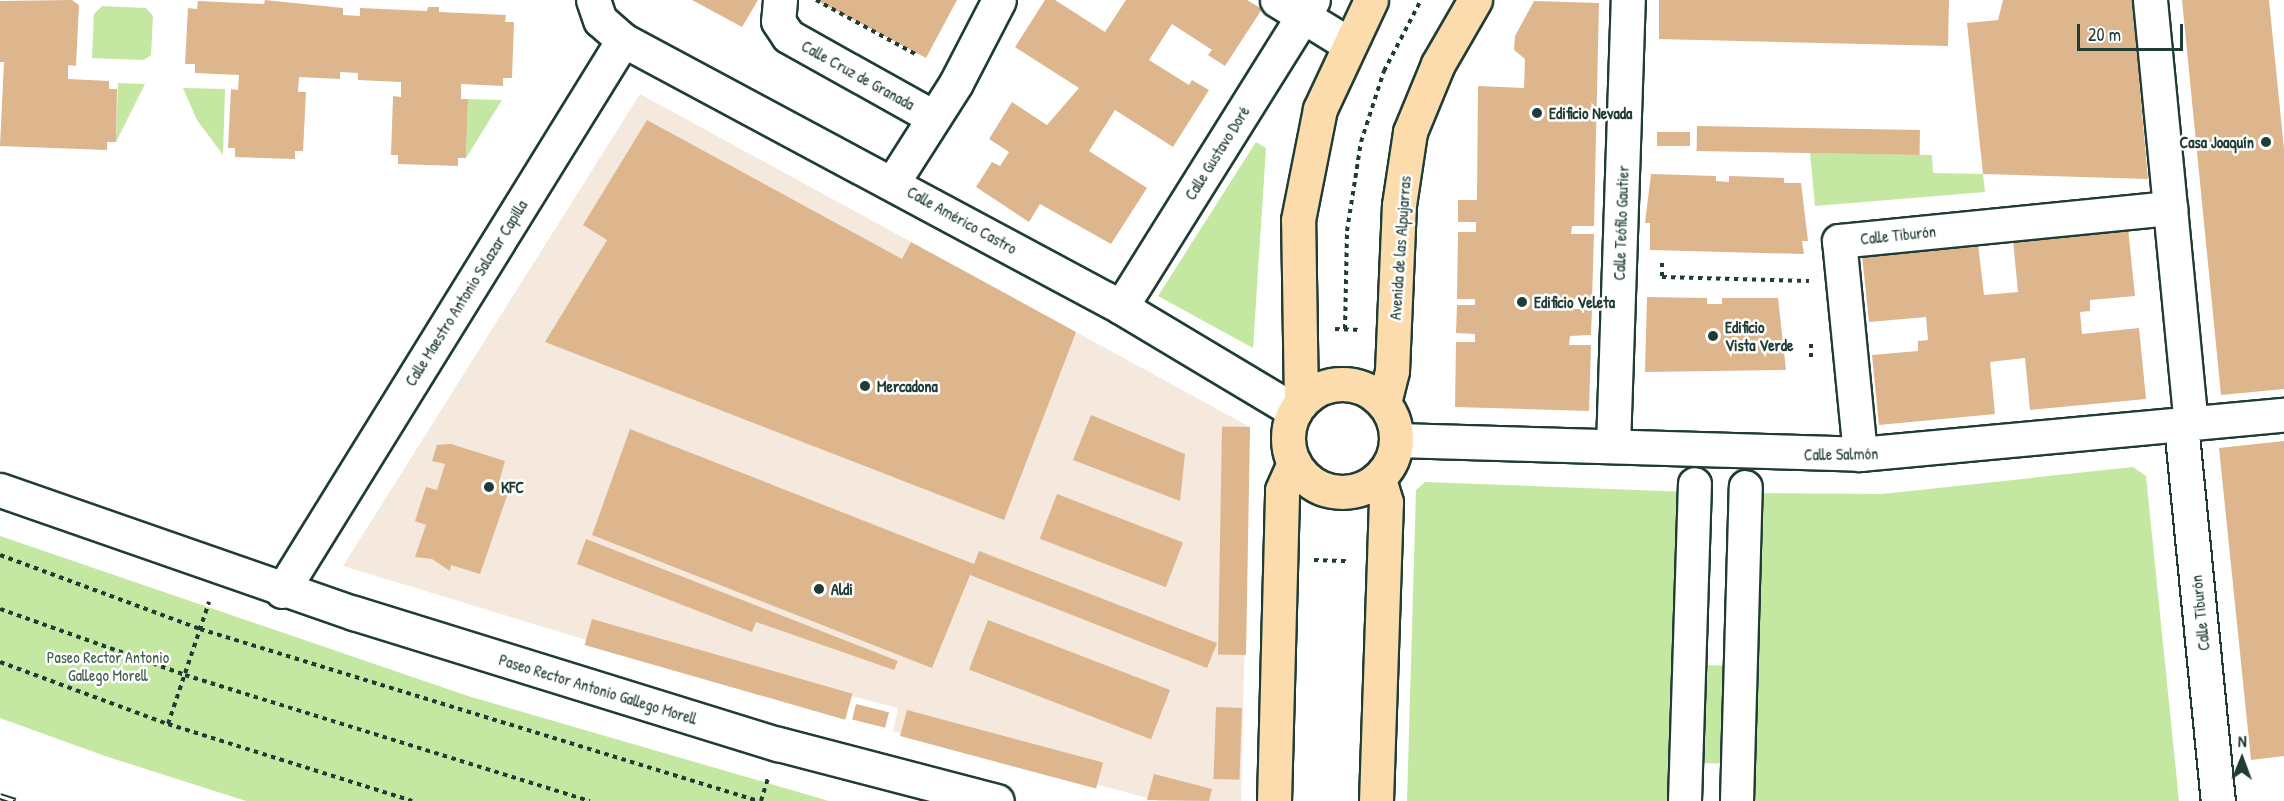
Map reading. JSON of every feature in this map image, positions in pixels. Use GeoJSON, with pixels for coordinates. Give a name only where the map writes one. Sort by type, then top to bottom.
{"type":"FeatureCollection","features":[{"type":"Feature","properties":{"kind":"main road"},"geometry":{"type":"LineString","coordinates":[[1298,407],[1298,220],[1320,109],[1347,43],[1371,0]]}},
{"type":"Feature","properties":{"kind":"main road","name":"Avenida de las Alpujarras"},"geometry":{"type":"LineString","coordinates":[[1384,403],[1392,371],[1399,205],[1410,132],[1437,64],[1475,0]]}},
{"type":"Feature","properties":{"kind":"main road"},"geometry":{"type":"LineString","coordinates":[[1352,385],[1384,403],[1397,440],[1379,478],[1349,492],[1333,492],[1310,482],[1294,463],[1288,428],[1298,407],[1315,391],[1352,385]]}},
{"type":"Feature","properties":{"kind":"main road"},"geometry":{"type":"LineString","coordinates":[[1274,801],[1282,490],[1294,463]]}},
{"type":"Feature","properties":{"kind":"main road"},"geometry":{"type":"LineString","coordinates":[[1376,801],[1386,502],[1379,478]]}},
{"type":"Feature","properties":{"kind":"street"},"geometry":{"type":"LineString","coordinates":[[593,0],[600,20],[623,40]]}},
{"type":"Feature","properties":{"kind":"street","name":"Calle Cruz de Granada"},"geometry":{"type":"LineString","coordinates":[[780,0],[778,21],[788,36],[931,116]]}},
{"type":"Feature","properties":{"kind":"street"},"geometry":{"type":"LineString","coordinates":[[893,182],[931,116],[956,83],[999,0]]}},
{"type":"Feature","properties":{"kind":"street","name":"Calle Teófilo Gautier"},"geometry":{"type":"LineString","coordinates":[[1613,446],[1628,0]]}},
{"type":"Feature","properties":{"kind":"street","name":"Calle Tiburón"},"geometry":{"type":"LineString","coordinates":[[2150,0],[2170,208],[2218,801]]}},
{"type":"Feature","properties":{"kind":"street"},"geometry":{"type":"LineString","coordinates":[[1298,5],[1347,43]]}},
{"type":"Feature","properties":{"kind":"street","name":"Calle Gustavo Doré"},"geometry":{"type":"LineString","coordinates":[[1121,307],[1298,5]]}},
{"type":"Feature","properties":{"kind":"street","name":"Calle Américo Castro"},"geometry":{"type":"LineString","coordinates":[[623,40],[893,182],[1298,407]]}},
{"type":"Feature","properties":{"kind":"street","name":"Calle Maestro Antonio Salazar Capilla"},"geometry":{"type":"LineString","coordinates":[[282,591],[623,40]]}},
{"type":"Feature","properties":{"kind":"street","name":"Calle Tiburón"},"geometry":{"type":"LineString","coordinates":[[1860,454],[1839,241],[2170,208]]}},
{"type":"Feature","properties":{"kind":"street","name":"Calle Salmón"},"geometry":{"type":"LineString","coordinates":[[1397,440],[1860,454],[2284,415]]}},
{"type":"Feature","properties":{"kind":"street"},"geometry":{"type":"LineString","coordinates":[[1685,801],[1695,484]]}},
{"type":"Feature","properties":{"kind":"street"},"geometry":{"type":"LineString","coordinates":[[1737,801],[1746,487]]}},
{"type":"Feature","properties":{"kind":"street","name":"Paseo Rector Antonio Gallego Morell"},"geometry":{"type":"LineString","coordinates":[[0,490],[282,591],[777,744],[997,801]]}},
{"type":"Feature","properties":{"kind":"path"},"geometry":{"type":"LineString","coordinates":[[816,0],[915,54]]}},
{"type":"Feature","properties":{"kind":"path"},"geometry":{"type":"LineString","coordinates":[[1345,329],[1347,231],[1361,142],[1384,71],[1421,0]]}},
{"type":"Feature","properties":{"kind":"path"},"geometry":{"type":"LineString","coordinates":[[1662,263],[1662,277],[1811,281],[1811,292]]}},
{"type":"Feature","properties":{"kind":"path"},"geometry":{"type":"LineString","coordinates":[[1322,329],[1368,330]]}},
{"type":"Feature","properties":{"kind":"path"},"geometry":{"type":"LineString","coordinates":[[1811,335],[1811,357]]}},
{"type":"Feature","properties":{"kind":"path"},"geometry":{"type":"LineString","coordinates":[[0,555],[200,628],[760,801],[769,774]]}},
{"type":"Feature","properties":{"kind":"path"},"geometry":{"type":"LineString","coordinates":[[1307,560],[1354,561]]}},
{"type":"Feature","properties":{"kind":"path"},"geometry":{"type":"LineString","coordinates":[[168,724],[209,602]]}},
{"type":"Feature","properties":{"kind":"path"},"geometry":{"type":"LineString","coordinates":[[0,609],[185,675],[590,801]]}},
{"type":"Feature","properties":{"kind":"path"},"geometry":{"type":"LineString","coordinates":[[0,662],[168,724],[412,801]]}},
{"type":"Feature","properties":{"kind":"shaded area"},"geometry":{"type":"Polygon","coordinates":[[[640,94],[1250,427],[1241,801],[1159,801],[893,731],[898,708],[851,696],[846,719],[343,566],[640,94]]]}},
{"type":"Feature","properties":{"kind":"green space"},"geometry":{"type":"Polygon","coordinates":[[[102,6],[146,8],[153,16],[151,55],[144,60],[92,58],[94,14],[102,6]]]}},
{"type":"Feature","properties":{"kind":"green space"},"geometry":{"type":"Polygon","coordinates":[[[118,83],[145,84],[116,142],[118,83]]]}},
{"type":"Feature","properties":{"kind":"green space"},"geometry":{"type":"Polygon","coordinates":[[[183,88],[225,89],[223,155],[197,120],[183,88]]]}},
{"type":"Feature","properties":{"kind":"green space"},"geometry":{"type":"Polygon","coordinates":[[[468,99],[502,100],[466,158],[468,99]]]}},
{"type":"Feature","properties":{"kind":"green space"},"geometry":{"type":"Polygon","coordinates":[[[1256,142],[1266,148],[1253,348],[1158,296],[1256,142]]]}},
{"type":"Feature","properties":{"kind":"green space"},"geometry":{"type":"Polygon","coordinates":[[[1810,153],[1932,155],[1933,173],[1983,174],[1985,192],[1815,206],[1810,153]]]}},
{"type":"Feature","properties":{"kind":"green space"},"geometry":{"type":"Polygon","coordinates":[[[2133,467],[2146,476],[2179,801],[1744,801],[1752,493],[1882,494],[2133,467]]]}},
{"type":"Feature","properties":{"kind":"green space"},"geometry":{"type":"Polygon","coordinates":[[[1425,482],[1689,492],[1678,801],[1407,801],[1416,490],[1425,482]]]}},
{"type":"Feature","properties":{"kind":"green space","name":"Paseo Rector Antonio Gallego Morell"},"geometry":{"type":"Polygon","coordinates":[[[0,536],[468,696],[829,801],[246,801],[105,756],[0,718],[0,536]]]}},
{"type":"Feature","properties":{"kind":"green space"},"geometry":{"type":"Polygon","coordinates":[[[1694,665],[1736,666],[1734,764],[1692,763],[1694,665]]]}},
{"type":"Feature","properties":{"kind":"building"},"geometry":{"type":"Polygon","coordinates":[[[72,0],[79,5],[76,66],[68,65],[68,79],[109,81],[109,89],[117,89],[116,142],[107,142],[107,150],[0,146],[4,62],[0,62],[0,1],[72,0]]]}},
{"type":"Feature","properties":{"kind":"building"},"geometry":{"type":"Polygon","coordinates":[[[265,0],[343,8],[343,15],[360,16],[360,8],[427,11],[428,7],[439,7],[439,12],[506,15],[505,22],[514,22],[512,78],[503,78],[503,86],[461,84],[461,99],[468,99],[466,158],[458,158],[458,166],[398,164],[398,155],[391,155],[393,96],[401,97],[401,82],[358,80],[358,73],[340,72],[340,79],[299,77],[298,92],[306,92],[303,151],[295,151],[295,159],[235,157],[235,148],[228,148],[231,89],[238,90],[239,75],[195,73],[195,64],[185,64],[188,8],[197,9],[198,1],[264,4],[265,0]]]}},
{"type":"Feature","properties":{"kind":"building"},"geometry":{"type":"Polygon","coordinates":[[[692,0],[758,0],[742,27],[692,0]]]}},
{"type":"Feature","properties":{"kind":"building"},"geometry":{"type":"Polygon","coordinates":[[[816,0],[957,0],[926,58],[816,0]]]}},
{"type":"Feature","properties":{"kind":"building"},"geometry":{"type":"Polygon","coordinates":[[[1045,0],[1055,0],[1105,32],[1126,0],[1247,0],[1262,9],[1225,66],[1208,55],[1212,50],[1172,24],[1149,60],[1189,85],[1192,80],[1209,90],[1173,147],[1115,110],[1089,151],[1147,188],[1111,244],[1040,204],[1029,222],[976,187],[992,162],[1000,166],[1009,152],[989,139],[1012,102],[1047,125],[1079,88],[1015,47],[1045,0]]]}},
{"type":"Feature","properties":{"kind":"building"},"geometry":{"type":"Polygon","coordinates":[[[1659,0],[1949,0],[1948,46],[1659,39],[1659,0]]]}},
{"type":"Feature","properties":{"kind":"building"},"geometry":{"type":"Polygon","coordinates":[[[2003,0],[2132,0],[2148,179],[1983,174],[1967,23],[1998,20],[2003,0]]]}},
{"type":"Feature","properties":{"kind":"building"},"geometry":{"type":"Polygon","coordinates":[[[2182,0],[2269,0],[2284,149],[2284,389],[2221,395],[2182,0]]]}},
{"type":"Feature","properties":{"kind":"building"},"geometry":{"type":"Polygon","coordinates":[[[1534,1],[1599,3],[1594,226],[1572,226],[1571,234],[1594,234],[1592,300],[1570,299],[1570,309],[1592,309],[1591,335],[1570,336],[1569,345],[1591,345],[1589,411],[1455,407],[1456,342],[1475,342],[1475,334],[1456,333],[1457,305],[1475,305],[1475,299],[1457,299],[1458,232],[1476,232],[1476,222],[1458,222],[1458,200],[1477,200],[1478,86],[1524,88],[1525,59],[1514,50],[1515,36],[1534,1]]]}},
{"type":"Feature","properties":{"kind":"building"},"geometry":{"type":"Polygon","coordinates":[[[647,120],[902,259],[911,242],[1076,332],[1004,520],[545,342],[607,240],[583,225],[647,120]]]}},
{"type":"Feature","properties":{"kind":"building"},"geometry":{"type":"Polygon","coordinates":[[[1697,126],[1920,130],[1920,155],[1697,151],[1697,126]]]}},
{"type":"Feature","properties":{"kind":"building"},"geometry":{"type":"Polygon","coordinates":[[[1657,132],[1690,132],[1690,146],[1657,146],[1657,132]]]}},
{"type":"Feature","properties":{"kind":"building"},"geometry":{"type":"Polygon","coordinates":[[[1651,174],[1716,176],[1716,181],[1729,182],[1729,176],[1784,178],[1784,183],[1801,183],[1808,241],[1802,241],[1804,254],[1650,250],[1650,223],[1645,223],[1651,174]]]}},
{"type":"Feature","properties":{"kind":"building"},"geometry":{"type":"Polygon","coordinates":[[[2128,228],[2135,296],[2090,300],[2090,311],[2080,312],[2082,334],[2139,328],[2146,399],[2030,410],[2025,358],[1990,362],[1995,414],[1879,425],[1872,355],[1918,351],[1918,341],[1928,340],[1926,317],[1869,322],[1862,255],[1978,244],[1984,295],[2018,292],[2013,240],[2128,228]]]}},
{"type":"Feature","properties":{"kind":"building","name":"Edificio Vista Verde"},"geometry":{"type":"Polygon","coordinates":[[[1647,297],[1707,298],[1707,304],[1722,304],[1722,298],[1778,298],[1786,370],[1645,372],[1647,297]]]}},
{"type":"Feature","properties":{"kind":"building"},"geometry":{"type":"Polygon","coordinates":[[[1091,415],[1185,454],[1180,501],[1073,460],[1091,415]]]}},
{"type":"Feature","properties":{"kind":"building"},"geometry":{"type":"Polygon","coordinates":[[[1222,427],[1250,427],[1246,655],[1218,654],[1222,427]]]}},
{"type":"Feature","properties":{"kind":"building"},"geometry":{"type":"Polygon","coordinates":[[[630,429],[974,564],[979,551],[1217,643],[1207,668],[970,575],[932,668],[592,535],[630,429]]]}},
{"type":"Feature","properties":{"kind":"building"},"geometry":{"type":"Polygon","coordinates":[[[2284,441],[2284,756],[2251,760],[2219,448],[2284,441]]]}},
{"type":"Feature","properties":{"kind":"building"},"geometry":{"type":"Polygon","coordinates":[[[451,444],[505,461],[499,482],[507,485],[508,493],[480,574],[451,565],[450,571],[432,559],[415,557],[426,525],[415,521],[426,487],[437,490],[445,464],[432,461],[437,445],[451,444]]]}},
{"type":"Feature","properties":{"kind":"building"},"geometry":{"type":"Polygon","coordinates":[[[1057,494],[1183,542],[1166,587],[1040,539],[1057,494]]]}},
{"type":"Feature","properties":{"kind":"building"},"geometry":{"type":"Polygon","coordinates":[[[586,539],[898,661],[894,670],[756,622],[752,632],[577,564],[586,539]]]}},
{"type":"Feature","properties":{"kind":"building"},"geometry":{"type":"Polygon","coordinates":[[[592,619],[853,694],[845,720],[585,645],[592,619]]]}},
{"type":"Feature","properties":{"kind":"building"},"geometry":{"type":"Polygon","coordinates":[[[988,620],[1170,690],[1151,739],[969,669],[988,620]]]}},
{"type":"Feature","properties":{"kind":"building"},"geometry":{"type":"Polygon","coordinates":[[[856,704],[889,712],[885,728],[852,720],[856,704]]]}},
{"type":"Feature","properties":{"kind":"building"},"geometry":{"type":"Polygon","coordinates":[[[1216,707],[1242,708],[1239,780],[1213,779],[1216,707]]]}},
{"type":"Feature","properties":{"kind":"building"},"geometry":{"type":"Polygon","coordinates":[[[907,710],[1103,763],[1096,789],[900,736],[907,710]]]}},
{"type":"Feature","properties":{"kind":"building"},"geometry":{"type":"Polygon","coordinates":[[[1154,774],[1212,789],[1209,801],[1147,800],[1154,774]]]}},
{"type":"Feature","properties":{"kind":"railway"},"geometry":{"type":"LineString","coordinates":[[0,796],[15,801]]}},
{"type":"Feature","properties":{"kind":"place","name":"Edificio Nevada"},"geometry":{"type":"Point","coordinates":[1537,113]}},
{"type":"Feature","properties":{"kind":"place","name":"Casa Joaquín"},"geometry":{"type":"Point","coordinates":[2266,142]}},
{"type":"Feature","properties":{"kind":"place","name":"Edificio Veleta"},"geometry":{"type":"Point","coordinates":[1522,302]}},
{"type":"Feature","properties":{"kind":"place","name":"Edificio Vista Verde"},"geometry":{"type":"Point","coordinates":[1713,336]}},
{"type":"Feature","properties":{"kind":"place","name":"Mercadona"},"geometry":{"type":"Point","coordinates":[865,386]}},
{"type":"Feature","properties":{"kind":"place","name":"KFC"},"geometry":{"type":"Point","coordinates":[489,487]}},
{"type":"Feature","properties":{"kind":"place","name":"Aldi"},"geometry":{"type":"Point","coordinates":[819,589]}}]}
